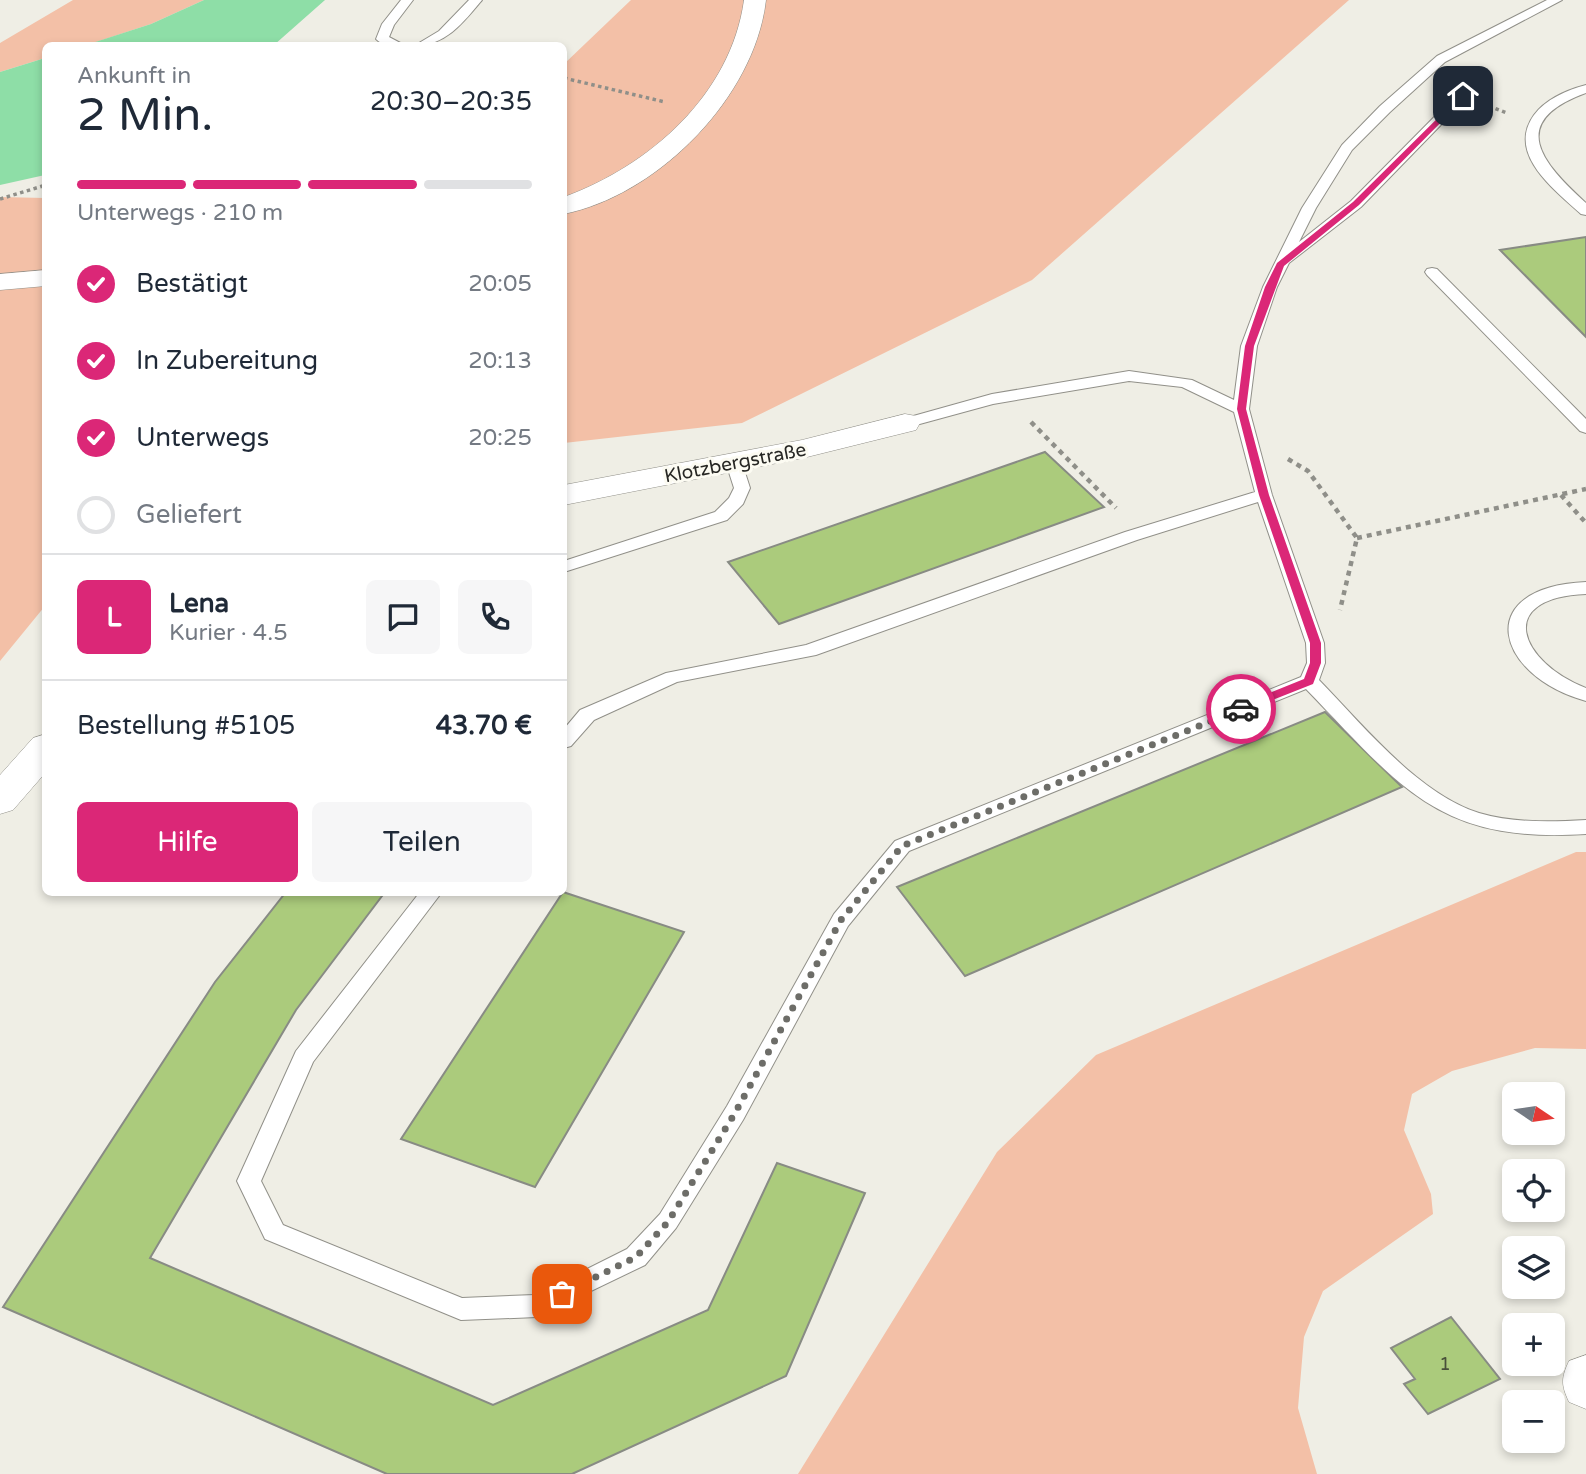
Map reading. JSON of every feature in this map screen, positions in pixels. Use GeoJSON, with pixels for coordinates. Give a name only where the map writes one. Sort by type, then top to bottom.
{"type":"FeatureCollection","features":[{"type":"Feature","properties":{"kind":"street"},"geometry":{"type":"LineString","coordinates":[[567,205],[604,191],[656,161],[676,145],[705,112],[738,57],[748,31],[755,0]]}},
{"type":"Feature","properties":{"kind":"street"},"geometry":{"type":"LineString","coordinates":[[0,282],[42,278]]}},
{"type":"Feature","properties":{"kind":"street","name":"Klotzbergstraße"},"geometry":{"type":"LineString","coordinates":[[567,494],[803,450],[905,423]]}},
{"type":"Feature","properties":{"kind":"street"},"geometry":{"type":"LineString","coordinates":[[0,800],[42,752]]}},
{"type":"Feature","properties":{"kind":"street"},"geometry":{"type":"LineString","coordinates":[[1586,1377],[1586,1387]]}},
{"type":"Feature","properties":{"kind":"lane"},"geometry":{"type":"LineString","coordinates":[[390,42],[382,39],[388,24],[407,0]]}},
{"type":"Feature","properties":{"kind":"lane"},"geometry":{"type":"LineString","coordinates":[[427,42],[443,34],[476,0]]}},
{"type":"Feature","properties":{"kind":"lane"},"geometry":{"type":"LineString","coordinates":[[429,896],[304,1057],[249,1181],[274,1232],[461,1309],[537,1306],[636,1257],[668,1222],[735,1113],[841,920],[902,846],[1309,681],[1315,663],[1315,643],[1264,495],[1241,409],[1249,346],[1280,264],[1309,208],[1347,148],[1385,109],[1441,59],[1556,0]]}},
{"type":"Feature","properties":{"kind":"lane"},"geometry":{"type":"LineString","coordinates":[[1586,89],[1543,110],[1534,123],[1531,141],[1538,162],[1586,211]]}},
{"type":"Feature","properties":{"kind":"lane"},"geometry":{"type":"LineString","coordinates":[[1280,264],[1356,204],[1463,96]]}},
{"type":"Feature","properties":{"kind":"lane"},"geometry":{"type":"LineString","coordinates":[[1550,177],[1586,189]]}},
{"type":"Feature","properties":{"kind":"lane"},"geometry":{"type":"LineString","coordinates":[[1432,272],[1586,428]]}},
{"type":"Feature","properties":{"kind":"lane"},"geometry":{"type":"LineString","coordinates":[[905,423],[1006,397],[1129,376],[1186,383],[1241,409]]}},
{"type":"Feature","properties":{"kind":"lane"},"geometry":{"type":"LineString","coordinates":[[567,566],[721,516],[737,500],[742,488],[734,463]]}},
{"type":"Feature","properties":{"kind":"lane"},"geometry":{"type":"LineString","coordinates":[[567,738],[587,715],[673,677],[809,651],[1131,536],[1264,495]]}},
{"type":"Feature","properties":{"kind":"lane"},"geometry":{"type":"LineString","coordinates":[[1586,588],[1564,589],[1536,598],[1519,615],[1516,625],[1517,637],[1529,661],[1556,682],[1586,695]]}},
{"type":"Feature","properties":{"kind":"lane"},"geometry":{"type":"LineString","coordinates":[[1309,681],[1380,753],[1429,794],[1464,815],[1545,830],[1586,827]]}},
{"type":"Feature","properties":{"kind":"path"},"geometry":{"type":"LineString","coordinates":[[567,79],[705,112]]}},
{"type":"Feature","properties":{"kind":"path"},"geometry":{"type":"LineString","coordinates":[[1463,96],[1534,123]]}},
{"type":"Feature","properties":{"kind":"path"},"geometry":{"type":"LineString","coordinates":[[0,199],[42,186]]}},
{"type":"Feature","properties":{"kind":"path"},"geometry":{"type":"LineString","coordinates":[[1006,397],[1115,507]]}},
{"type":"Feature","properties":{"kind":"path"},"geometry":{"type":"LineString","coordinates":[[1252,444],[1283,456],[1308,471],[1357,538],[1334,636],[1315,643]]}},
{"type":"Feature","properties":{"kind":"path"},"geometry":{"type":"LineString","coordinates":[[1357,538],[1586,489]]}},
{"type":"Feature","properties":{"kind":"path"},"geometry":{"type":"LineString","coordinates":[[1561,495],[1586,523]]}},
{"type":"Feature","properties":{"kind":"shaded area"},"geometry":{"type":"Polygon","coordinates":[[[73,0],[204,0],[151,24],[96,42],[42,42],[42,59],[0,72],[0,43],[73,0]]]}},
{"type":"Feature","properties":{"kind":"shaded area"},"geometry":{"type":"Polygon","coordinates":[[[204,0],[325,0],[277,42],[95,42],[151,24],[204,0]]]}},
{"type":"Feature","properties":{"kind":"shaded area"},"geometry":{"type":"Polygon","coordinates":[[[631,0],[1349,0],[1032,280],[742,423],[567,443],[567,61],[631,0]]]}},
{"type":"Feature","properties":{"kind":"shaded area"},"geometry":{"type":"Polygon","coordinates":[[[42,59],[42,176],[0,185],[0,72],[42,59]]]}},
{"type":"Feature","properties":{"kind":"shaded area"},"geometry":{"type":"Polygon","coordinates":[[[0,197],[42,198],[42,610],[0,661],[0,197]]]}},
{"type":"Feature","properties":{"kind":"shaded area"},"geometry":{"type":"Polygon","coordinates":[[[1576,852],[1586,852],[1586,1049],[1535,1048],[1452,1071],[1412,1094],[1404,1130],[1431,1194],[1433,1214],[1323,1291],[1304,1337],[1298,1408],[1317,1474],[798,1474],[997,1152],[1096,1055],[1576,852]]]}},
{"type":"Feature","properties":{"kind":"building"},"geometry":{"type":"Polygon","coordinates":[[[1586,237],[1586,337],[1500,250],[1586,237]]]}},
{"type":"Feature","properties":{"kind":"building"},"geometry":{"type":"Polygon","coordinates":[[[1045,452],[1104,507],[779,624],[728,562],[1045,452]]]}},
{"type":"Feature","properties":{"kind":"building"},"geometry":{"type":"Polygon","coordinates":[[[1325,712],[1402,787],[965,976],[897,887],[1325,712]]]}},
{"type":"Feature","properties":{"kind":"building"},"geometry":{"type":"Polygon","coordinates":[[[567,893],[684,932],[535,1187],[401,1139],[560,896],[567,896],[567,893]]]}},
{"type":"Feature","properties":{"kind":"building"},"geometry":{"type":"Polygon","coordinates":[[[283,896],[382,896],[296,1010],[150,1258],[493,1405],[708,1310],[777,1163],[865,1193],[786,1376],[572,1474],[387,1474],[3,1307],[215,982],[283,896]]]}},
{"type":"Feature","properties":{"kind":"building"},"geometry":{"type":"Polygon","coordinates":[[[1451,1317],[1500,1379],[1428,1414],[1404,1384],[1415,1379],[1391,1348],[1451,1317]]]}},
{"type":"Feature","properties":{"kind":"way so far"},"geometry":{"type":"LineString","coordinates":[[562,1294],[636,1257],[668,1222],[735,1113],[841,920],[902,846],[1241,709]]}},
{"type":"Feature","properties":{"kind":"route"},"geometry":{"type":"LineString","coordinates":[[1241,709],[1309,681],[1315,663],[1315,643],[1264,495],[1241,409],[1249,346],[1270,287],[1280,264],[1356,204],[1463,96]]}}]}
